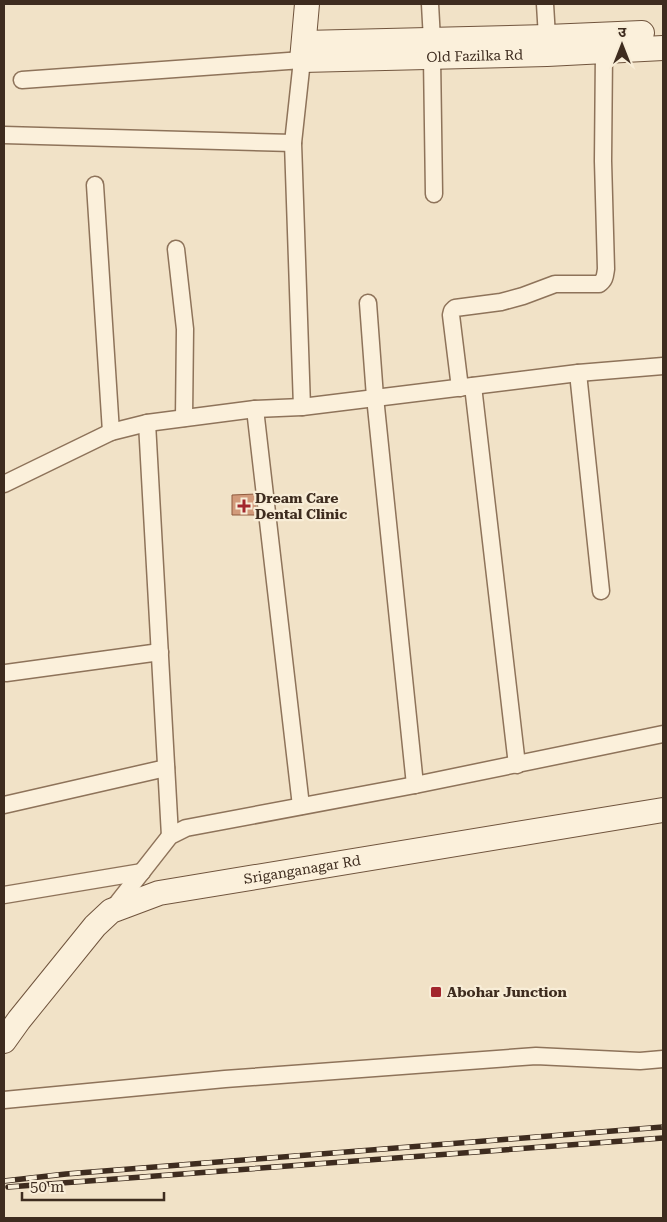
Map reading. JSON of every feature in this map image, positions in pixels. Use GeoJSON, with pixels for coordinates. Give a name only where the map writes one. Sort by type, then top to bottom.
{"type":"FeatureCollection","features":[{"type":"Feature","properties":{"kind":"main road"},"geometry":{"type":"LineString","coordinates":[[303,52],[307,4]]}},
{"type":"Feature","properties":{"kind":"main road","name":"Old Fazilka Rd"},"geometry":{"type":"LineString","coordinates":[[303,52],[533,43],[663,32]]}},
{"type":"Feature","properties":{"kind":"main road","name":"Old Fazilka Rd"},"geometry":{"type":"LineString","coordinates":[[533,43],[604,51],[663,48]]}},
{"type":"Feature","properties":{"kind":"main road","name":"Sriganganagar Rd"},"geometry":{"type":"LineString","coordinates":[[4,1041],[11,1020],[95,926],[111,911],[159,893],[663,810]]}},
{"type":"Feature","properties":{"kind":"street"},"geometry":{"type":"LineString","coordinates":[[430,4],[434,194]]}},
{"type":"Feature","properties":{"kind":"street"},"geometry":{"type":"LineString","coordinates":[[533,43],[545,4]]}},
{"type":"Feature","properties":{"kind":"street"},"geometry":{"type":"LineString","coordinates":[[516,765],[466,387],[451,315],[455,308],[501,302],[555,284],[599,284],[602,282],[606,270],[603,161],[604,51]]}},
{"type":"Feature","properties":{"kind":"street"},"geometry":{"type":"LineString","coordinates":[[22,80],[303,52],[294,142],[302,407]]}},
{"type":"Feature","properties":{"kind":"street"},"geometry":{"type":"LineString","coordinates":[[4,135],[294,142]]}},
{"type":"Feature","properties":{"kind":"street"},"geometry":{"type":"LineString","coordinates":[[95,185],[111,432]]}},
{"type":"Feature","properties":{"kind":"street"},"geometry":{"type":"LineString","coordinates":[[176,249],[185,329],[184,418]]}},
{"type":"Feature","properties":{"kind":"street"},"geometry":{"type":"LineString","coordinates":[[368,303],[375,397],[415,785]]}},
{"type":"Feature","properties":{"kind":"street"},"geometry":{"type":"LineString","coordinates":[[4,484],[111,432],[147,422],[255,409],[302,407],[578,373],[663,366]]}},
{"type":"Feature","properties":{"kind":"street"},"geometry":{"type":"LineString","coordinates":[[578,373],[601,591]]}},
{"type":"Feature","properties":{"kind":"street"},"geometry":{"type":"LineString","coordinates":[[255,409],[301,806]]}},
{"type":"Feature","properties":{"kind":"street"},"geometry":{"type":"LineString","coordinates":[[147,422],[170,836]]}},
{"type":"Feature","properties":{"kind":"street"},"geometry":{"type":"LineString","coordinates":[[6,673],[160,652]]}},
{"type":"Feature","properties":{"kind":"street"},"geometry":{"type":"LineString","coordinates":[[111,911],[170,836],[186,828],[415,785],[663,734]]}},
{"type":"Feature","properties":{"kind":"street"},"geometry":{"type":"LineString","coordinates":[[4,805],[166,768]]}},
{"type":"Feature","properties":{"kind":"street"},"geometry":{"type":"LineString","coordinates":[[4,895],[142,872]]}},
{"type":"Feature","properties":{"kind":"street"},"geometry":{"type":"LineString","coordinates":[[4,1100],[225,1079],[536,1056],[640,1061],[663,1059]]}},
{"type":"Feature","properties":{"kind":"building"},"geometry":{"type":"Polygon","coordinates":[[[256,494],[256,515],[232,515],[232,495],[256,494]]]}},
{"type":"Feature","properties":{"kind":"railway"},"geometry":{"type":"LineString","coordinates":[[4,1181],[66,1174],[663,1127]]}},
{"type":"Feature","properties":{"kind":"railway"},"geometry":{"type":"LineString","coordinates":[[8,1187],[663,1138]]}},
{"type":"Feature","properties":{"kind":"place","name":"Dream Care Dental Clinic"},"geometry":{"type":"Point","coordinates":[244,506]}},
{"type":"Feature","properties":{"kind":"place","name":"Abohar Junction"},"geometry":{"type":"Point","coordinates":[436,992]}}]}
